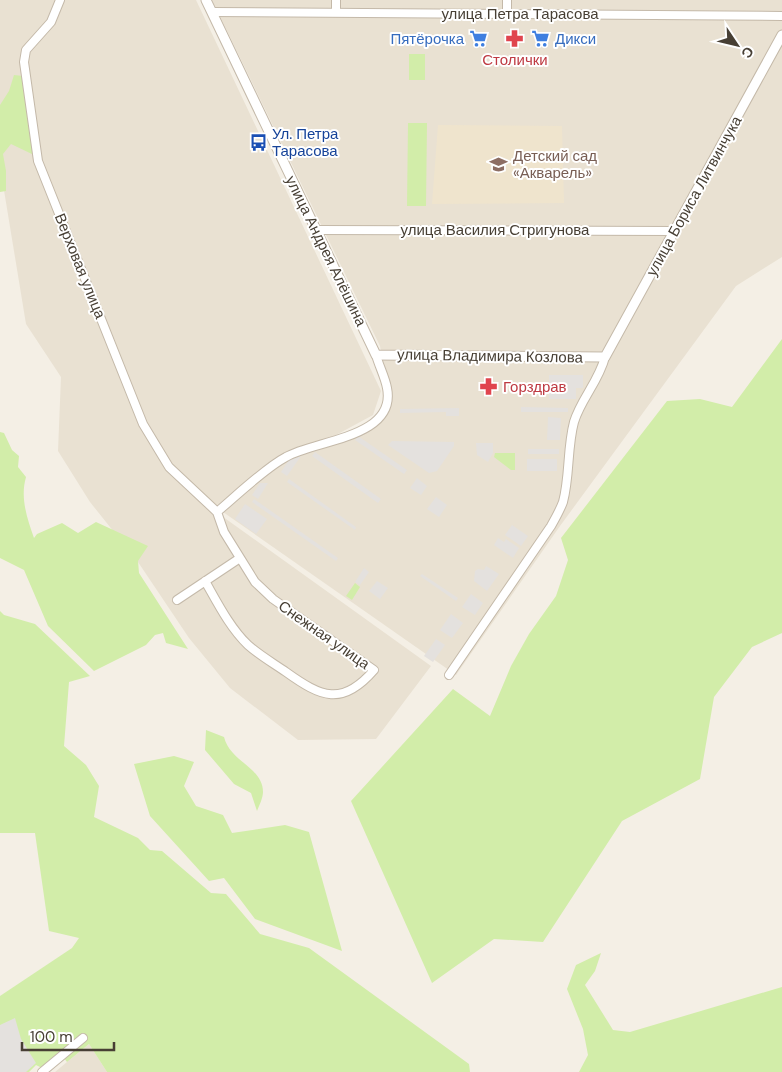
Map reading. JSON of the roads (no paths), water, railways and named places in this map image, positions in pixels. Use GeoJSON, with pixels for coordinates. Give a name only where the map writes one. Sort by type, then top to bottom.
{"type":"FeatureCollection","features":[{"type":"Feature","properties":{"kind":"street","name":"Верховая улица"},"geometry":{"type":"LineString","coordinates":[[60,0],[48,26],[26,50],[24,62],[38,162],[143,424],[169,467],[217,512]]}},
{"type":"Feature","properties":{"kind":"street"},"geometry":{"type":"LineString","coordinates":[[206,0],[212,12]]}},
{"type":"Feature","properties":{"kind":"street"},"geometry":{"type":"LineString","coordinates":[[336,0],[336,12]]}},
{"type":"Feature","properties":{"kind":"street"},"geometry":{"type":"LineString","coordinates":[[507,0],[507,14]]}},
{"type":"Feature","properties":{"kind":"street","name":"улица Петра Тарасова"},"geometry":{"type":"LineString","coordinates":[[212,12],[782,16]]}},
{"type":"Feature","properties":{"kind":"street","name":"улица Андрея Алёшина"},"geometry":{"type":"LineString","coordinates":[[212,12],[376,355]]}},
{"type":"Feature","properties":{"kind":"street","name":"улица Бориса Литвинчука"},"geometry":{"type":"LineString","coordinates":[[605,357],[782,35]]}},
{"type":"Feature","properties":{"kind":"street","name":"улица Василия Стригунова"},"geometry":{"type":"LineString","coordinates":[[315,230],[675,231]]}},
{"type":"Feature","properties":{"kind":"street"},"geometry":{"type":"LineString","coordinates":[[217,512],[286,456],[367,429],[380,417],[387,404],[387,388],[376,355]]}},
{"type":"Feature","properties":{"kind":"street","name":"улица Владимира Козлова"},"geometry":{"type":"LineString","coordinates":[[376,355],[605,357]]}},
{"type":"Feature","properties":{"kind":"street"},"geometry":{"type":"LineString","coordinates":[[449,675],[551,526],[562,503],[568,475],[569,444],[575,420],[602,371],[605,357]]}},
{"type":"Feature","properties":{"kind":"street","name":"Снежная улица"},"geometry":{"type":"LineString","coordinates":[[205,581],[223,611],[248,644],[312,691],[339,695],[357,688],[374,670],[274,599],[254,582],[224,532],[217,512]]}},
{"type":"Feature","properties":{"kind":"street"},"geometry":{"type":"LineString","coordinates":[[177,600],[240,558]]}},
{"type":"Feature","properties":{"kind":"street"},"geometry":{"type":"LineString","coordinates":[[42,1072],[83,1038]]}},
{"type":"Feature","properties":{"kind":"place","name":"Пятёрочка"},"geometry":{"type":"Point","coordinates":[478,39]}},
{"type":"Feature","properties":{"kind":"place","name":"Столички"},"geometry":{"type":"Point","coordinates":[515,39]}},
{"type":"Feature","properties":{"kind":"place","name":"Дикси"},"geometry":{"type":"Point","coordinates":[541,39]}},
{"type":"Feature","properties":{"kind":"place","name":"Ул. Петра Тарасова"},"geometry":{"type":"Point","coordinates":[258,143]}},
{"type":"Feature","properties":{"kind":"place","name":"Детский сад «Акварель»"},"geometry":{"type":"Point","coordinates":[499,165]}},
{"type":"Feature","properties":{"kind":"place","name":"Горздрав"},"geometry":{"type":"Point","coordinates":[489,387]}}]}
